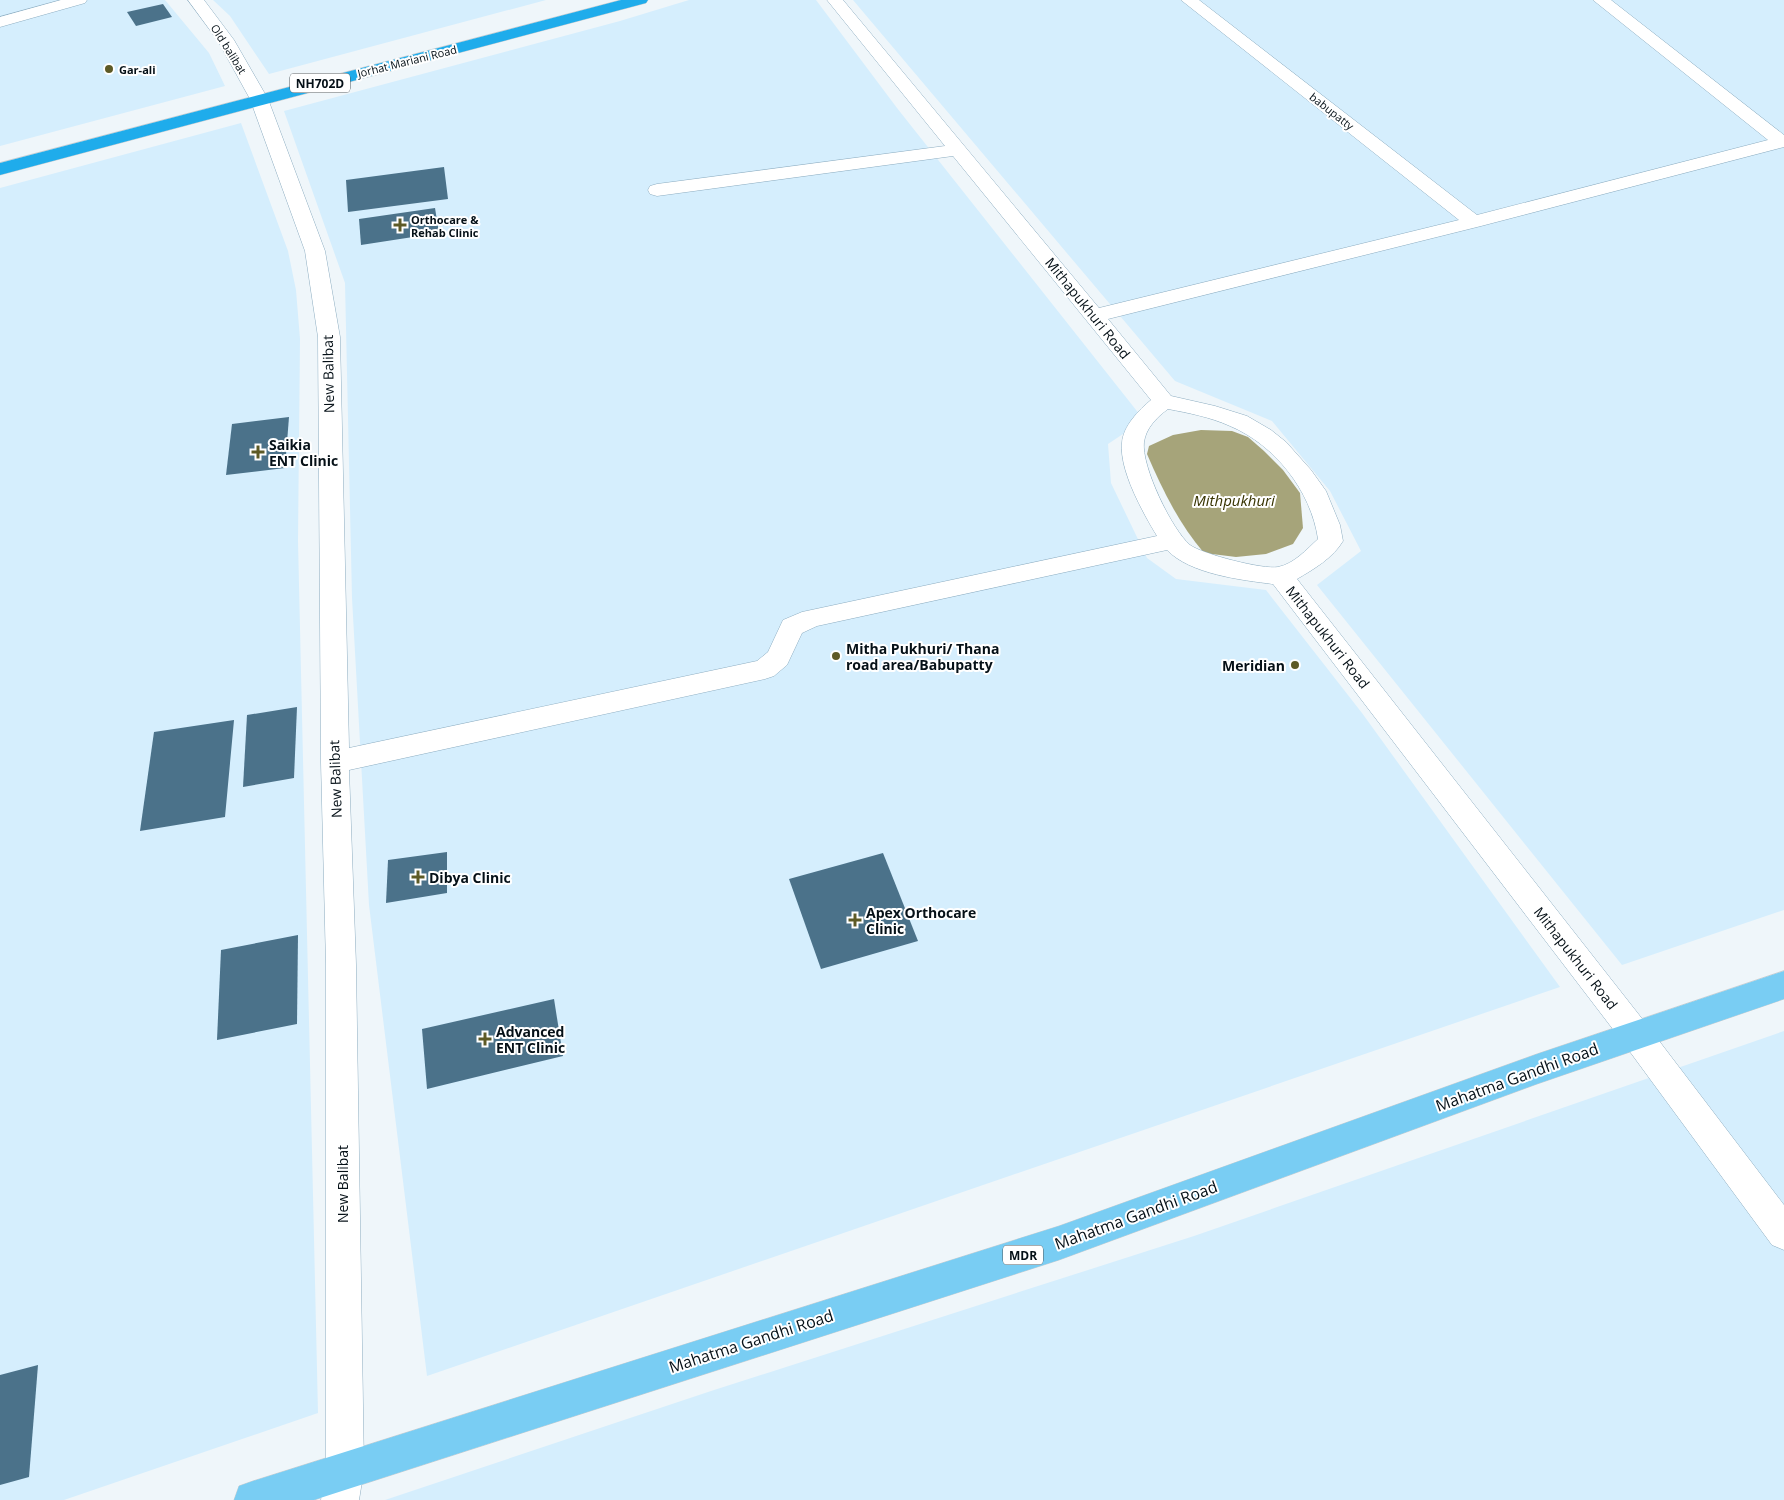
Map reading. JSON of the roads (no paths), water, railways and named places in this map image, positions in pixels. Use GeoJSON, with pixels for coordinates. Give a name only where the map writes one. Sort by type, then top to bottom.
{"type":"FeatureCollection","features":[{"type":"Feature","properties":{"kind":"highway","name":"Jorhat Mariani Road"},"geometry":{"type":"LineString","coordinates":[[0,169],[259,99],[640,0]]}},
{"type":"Feature","properties":{"kind":"main road","name":"Mahatma Gandhi Road"},"geometry":{"type":"LineString","coordinates":[[253,1500],[342,1485],[1059,1243],[1537,1069],[1784,985]]}},
{"type":"Feature","properties":{"kind":"street"},"geometry":{"type":"LineString","coordinates":[[0,22],[79,0]]}},
{"type":"Feature","properties":{"kind":"street","name":"Old balibat"},"geometry":{"type":"LineString","coordinates":[[196,0],[226,40],[259,99]]}},
{"type":"Feature","properties":{"kind":"street","name":"Mithapukhuri Road"},"geometry":{"type":"LineString","coordinates":[[836,0],[1164,401],[1204,410],[1250,426],[1276,446],[1302,474],[1318,496],[1330,525],[1331,541],[1308,562],[1281,576],[1636,1035],[1784,1233]]}},
{"type":"Feature","properties":{"kind":"street","name":"babupatty"},"geometry":{"type":"LineString","coordinates":[[1190,0],[1474,222]]}},
{"type":"Feature","properties":{"kind":"street"},"geometry":{"type":"LineString","coordinates":[[1601,0],[1783,142]]}},
{"type":"Feature","properties":{"kind":"street","name":"New Balibat"},"geometry":{"type":"LineString","coordinates":[[259,99],[315,251],[329,337],[329,446],[335,762],[341,965],[342,1485]]}},
{"type":"Feature","properties":{"kind":"street"},"geometry":{"type":"LineString","coordinates":[[1094,316],[1474,222],[1783,142]]}},
{"type":"Feature","properties":{"kind":"street"},"geometry":{"type":"LineString","coordinates":[[657,190],[958,150]]}},
{"type":"Feature","properties":{"kind":"street"},"geometry":{"type":"LineString","coordinates":[[1164,401],[1152,409],[1132,444],[1133,458],[1146,493],[1172,542],[1184,553],[1236,570],[1281,576]]}},
{"type":"Feature","properties":{"kind":"street"},"geometry":{"type":"LineString","coordinates":[[335,762],[765,669],[778,658],[792,627],[811,618],[1172,542]]}},
{"type":"Feature","properties":{"kind":"water","name":"Mithpukhuri"},"geometry":{"type":"Polygon","coordinates":[[[1201,430],[1232,431],[1248,437],[1283,470],[1300,493],[1303,528],[1293,544],[1266,554],[1236,557],[1204,553],[1195,542],[1172,506],[1147,454],[1149,446],[1173,435],[1201,430]]]}},
{"type":"Feature","properties":{"kind":"place","name":"Gar-ali"},"geometry":{"type":"Point","coordinates":[109,69]}},
{"type":"Feature","properties":{"kind":"place","name":"Orthocare & Rehab Clinic"},"geometry":{"type":"Point","coordinates":[400,225]}},
{"type":"Feature","properties":{"kind":"place","name":"Saikia ENT Clinic"},"geometry":{"type":"Point","coordinates":[258,452]}},
{"type":"Feature","properties":{"kind":"place","name":"Mitha Pukhuri/ Thana road area/Babupatty"},"geometry":{"type":"Point","coordinates":[836,656]}},
{"type":"Feature","properties":{"kind":"place","name":"Meridian"},"geometry":{"type":"Point","coordinates":[1295,665]}},
{"type":"Feature","properties":{"kind":"place","name":"Dibya Clinic"},"geometry":{"type":"Point","coordinates":[418,877]}},
{"type":"Feature","properties":{"kind":"place","name":"Apex Orthocare Clinic"},"geometry":{"type":"Point","coordinates":[855,920]}},
{"type":"Feature","properties":{"kind":"place","name":"Advanced ENT Clinic"},"geometry":{"type":"Point","coordinates":[485,1039]}}]}
